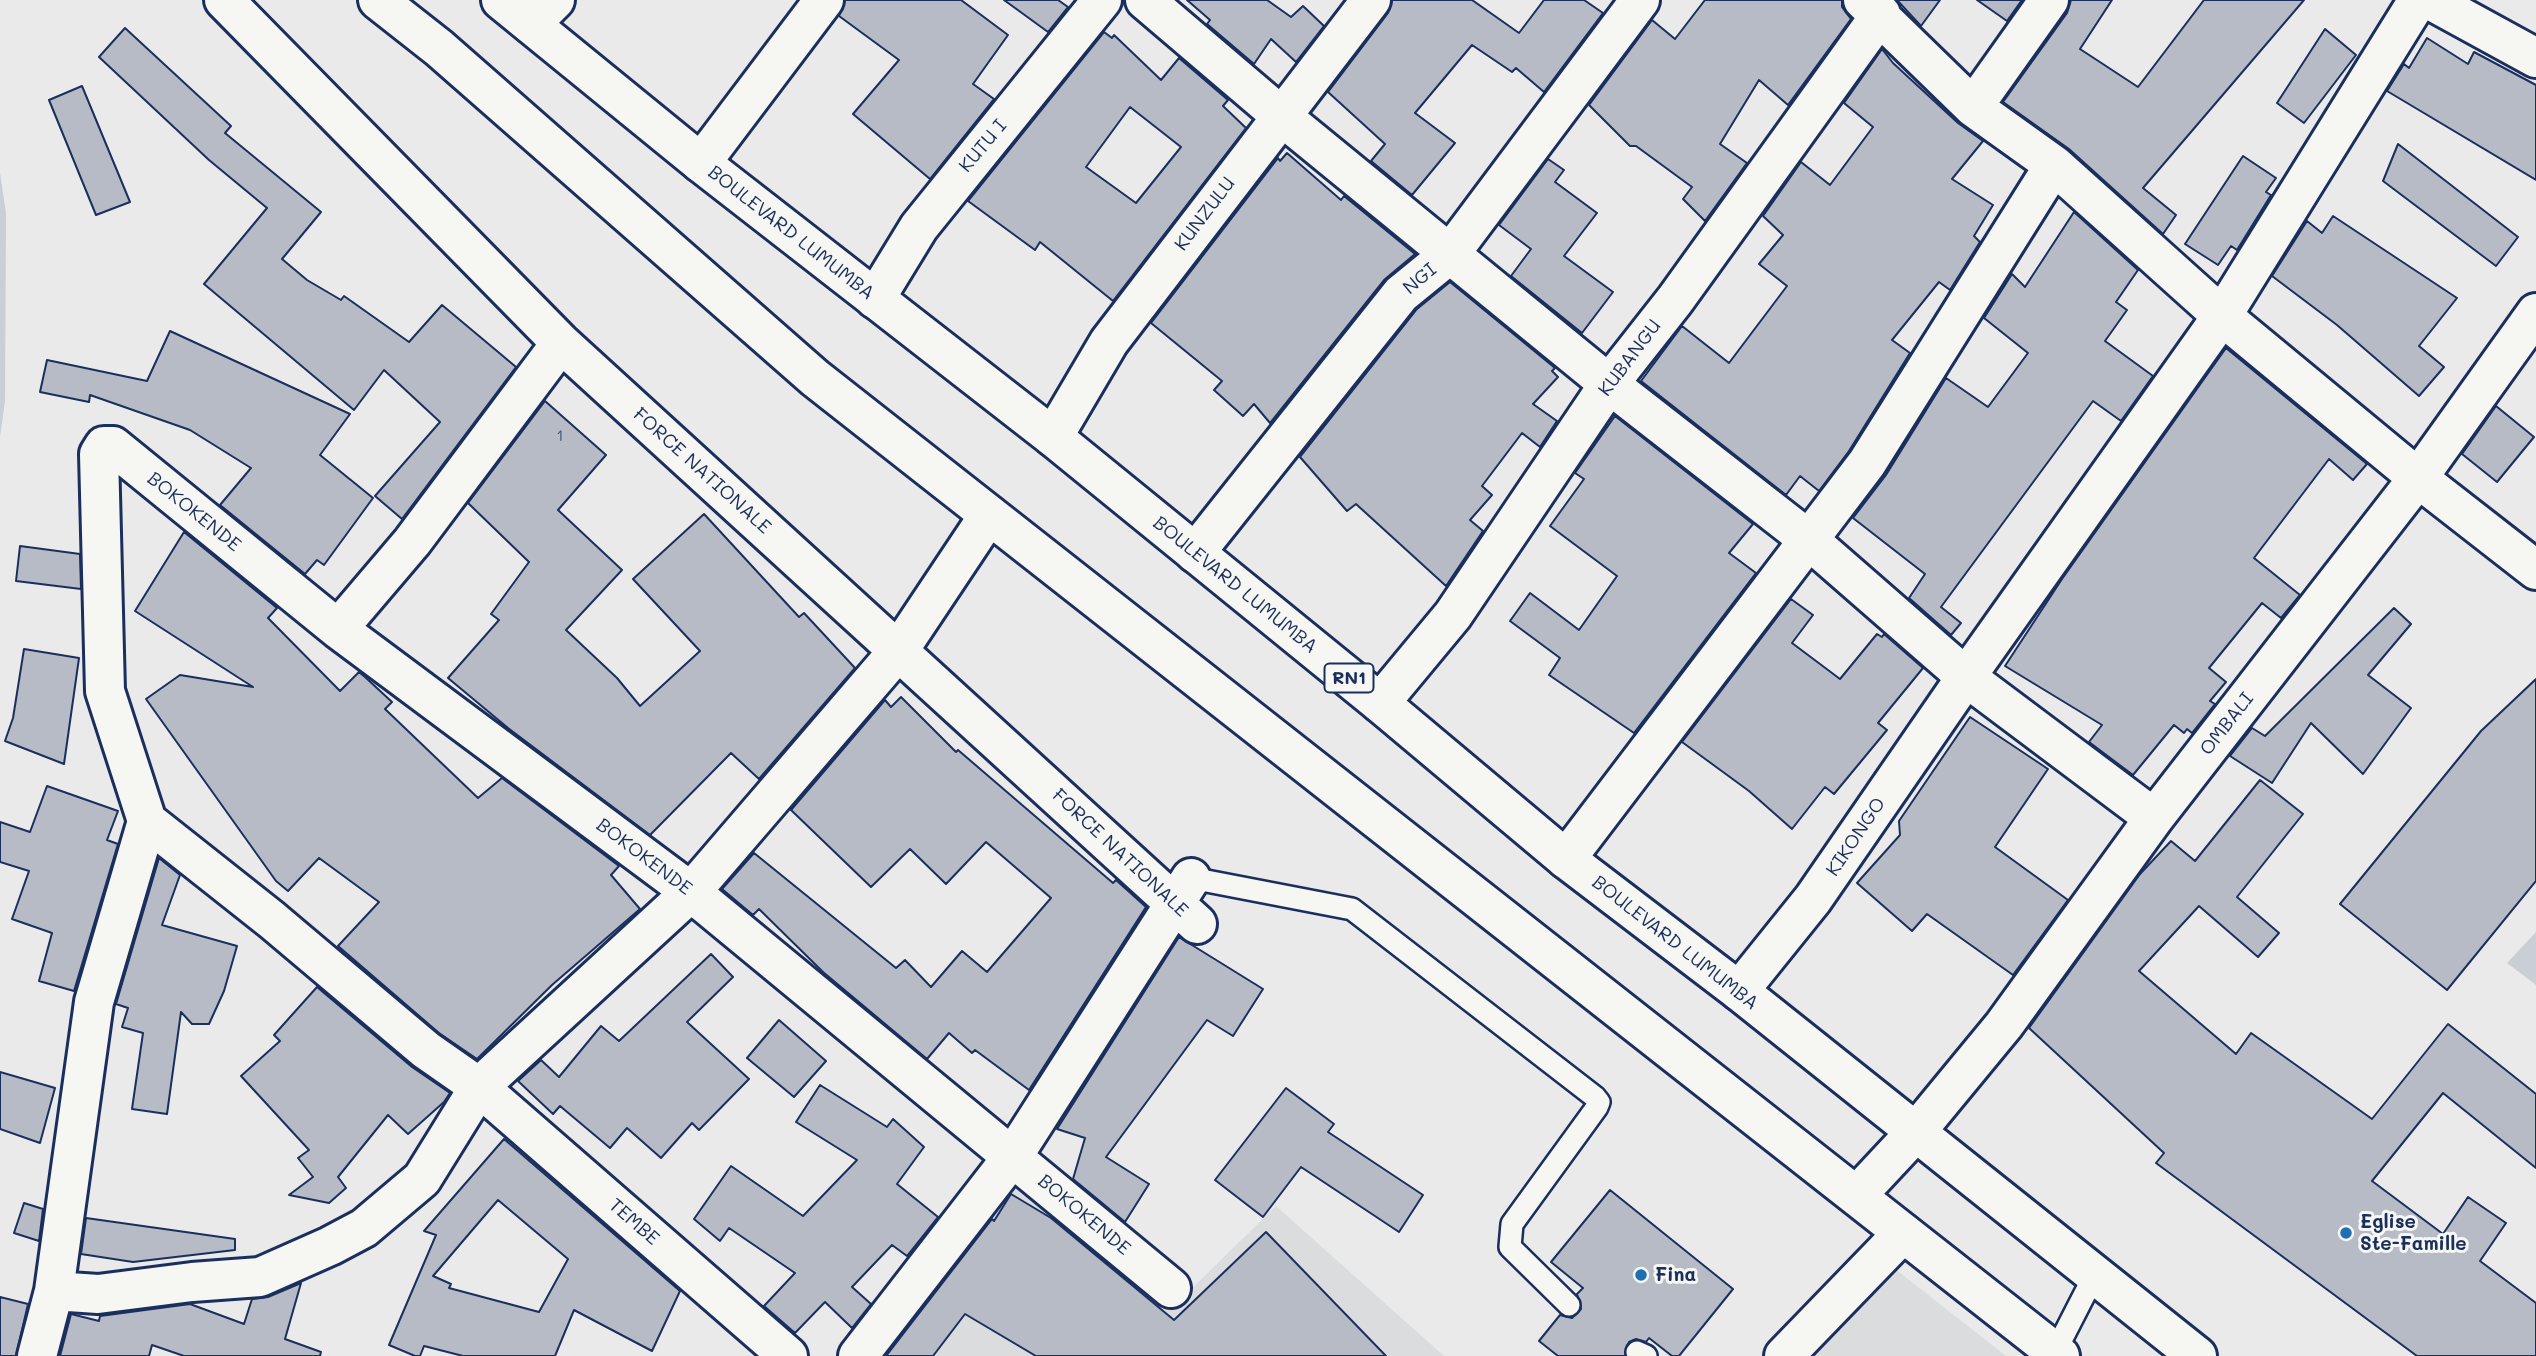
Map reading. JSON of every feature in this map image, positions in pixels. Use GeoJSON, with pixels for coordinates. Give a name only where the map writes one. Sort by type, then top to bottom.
{"type":"FeatureCollection","features":[{"type":"Feature","properties":{"kind":"main road","name":"FORCE NATIONALE"},"geometry":{"type":"LineString","coordinates":[[224,0],[561,342],[899,650],[1187,902]]}},
{"type":"Feature","properties":{"kind":"main road"},"geometry":{"type":"LineString","coordinates":[[378,0],[439,48],[815,377],[1858,1195],[2056,1355]]}},
{"type":"Feature","properties":{"kind":"main road","name":"BOULEVARD LUMUMBA"},"geometry":{"type":"LineString","coordinates":[[501,0],[543,12],[701,163],[1052,437],[1380,703],[1566,859],[1739,991],[2197,1356]]}},
{"type":"Feature","properties":{"kind":"main road"},"geometry":{"type":"LineString","coordinates":[[701,163],[824,0]]}},
{"type":"Feature","properties":{"kind":"main road","name":"KUTU I"},"geometry":{"type":"LineString","coordinates":[[875,299],[919,226],[1102,0]]}},
{"type":"Feature","properties":{"kind":"main road"},"geometry":{"type":"LineString","coordinates":[[1146,0],[1280,115],[1609,384],[1809,540],[1966,677],[2154,818]]}},
{"type":"Feature","properties":{"kind":"main road","name":"KUNZULU"},"geometry":{"type":"LineString","coordinates":[[1052,437],[1109,342],[1280,115],[1371,0]]}},
{"type":"Feature","properties":{"kind":"main road","name":"NGI"},"geometry":{"type":"LineString","coordinates":[[1195,553],[1401,294],[1450,254],[1640,0]]}},
{"type":"Feature","properties":{"kind":"main road"},"geometry":{"type":"LineString","coordinates":[[1973,107],[2049,0]]}},
{"type":"Feature","properties":{"kind":"main road","name":"KIKONGO"},"geometry":{"type":"LineString","coordinates":[[1739,991],[1814,899],[1966,677],[2222,316],[2418,0]]}},
{"type":"Feature","properties":{"kind":"main road"},"geometry":{"type":"LineString","coordinates":[[2430,0],[2536,58]]}},
{"type":"Feature","properties":{"kind":"main road"},"geometry":{"type":"LineString","coordinates":[[1872,7],[1973,107],[2053,165],[2222,316],[2418,478],[2536,570]]}},
{"type":"Feature","properties":{"kind":"main road","name":"KUBANGU"},"geometry":{"type":"LineString","coordinates":[[1380,703],[1453,615],[1609,384],[1675,300],[1872,7]]}},
{"type":"Feature","properties":{"kind":"main road"},"geometry":{"type":"LineString","coordinates":[[1566,859],[1867,463],[2053,165]]}},
{"type":"Feature","properties":{"kind":"main road","name":"OMBALI"},"geometry":{"type":"LineString","coordinates":[[1858,1195],[2004,1025],[2154,818],[2418,478],[2536,313]]}},
{"type":"Feature","properties":{"kind":"main road"},"geometry":{"type":"LineString","coordinates":[[338,629],[412,542],[561,342]]}},
{"type":"Feature","properties":{"kind":"main road","name":"BOKOKENDE"},"geometry":{"type":"LineString","coordinates":[[147,821],[105,691],[99,454],[104,446],[113,446],[338,629],[691,892],[1171,1288]]}},
{"type":"Feature","properties":{"kind":"main road"},"geometry":{"type":"LineString","coordinates":[[54,1291],[98,1294],[192,1282],[260,1277],[364,1228],[422,1179],[479,1087],[691,892],[899,650],[989,514]]}},
{"type":"Feature","properties":{"kind":"main road"},"geometry":{"type":"LineString","coordinates":[[37,1356],[54,1291],[94,1002],[147,821]]}},
{"type":"Feature","properties":{"kind":"main road","name":"TEMBE"},"geometry":{"type":"LineString","coordinates":[[147,821],[272,920],[426,1051],[479,1087],[788,1356]]}},
{"type":"Feature","properties":{"kind":"main road"},"geometry":{"type":"LineString","coordinates":[[858,1356],[1013,1156],[1187,902]]}},
{"type":"Feature","properties":{"kind":"main road"},"geometry":{"type":"LineString","coordinates":[[1784,1356],[1903,1233]]}},
{"type":"Feature","properties":{"kind":"lane"},"geometry":{"type":"LineString","coordinates":[[1187,902],[1352,909],[1595,1097],[1599,1102],[1597,1107],[1512,1224],[1510,1247],[1569,1305]]}},
{"type":"Feature","properties":{"kind":"lane"},"geometry":{"type":"LineString","coordinates":[[2056,1355],[2095,1274]]}},
{"type":"Feature","properties":{"kind":"shaded area"},"geometry":{"type":"Polygon","coordinates":[[[0,173],[6,213],[5,401],[0,437],[0,173]]]}},
{"type":"Feature","properties":{"kind":"shaded area"},"geometry":{"type":"Polygon","coordinates":[[[2536,932],[2536,985],[2507,963],[2536,932]]]}},
{"type":"Feature","properties":{"kind":"shaded area"},"geometry":{"type":"Polygon","coordinates":[[[1012,1165],[1175,1305],[1276,1206],[1444,1356],[871,1356],[1012,1165]]]}},
{"type":"Feature","properties":{"kind":"shaded area"},"geometry":{"type":"Polygon","coordinates":[[[1876,1254],[2006,1356],[1762,1356],[1876,1254]]]}},
{"type":"Feature","properties":{"kind":"building"},"geometry":{"type":"Polygon","coordinates":[[[845,0],[961,0],[1008,35],[973,84],[994,99],[930,179],[853,114],[899,60],[839,16],[845,0]]]}},
{"type":"Feature","properties":{"kind":"building"},"geometry":{"type":"Polygon","coordinates":[[[1004,0],[1058,0],[1068,7],[1048,32],[1004,0]]]}},
{"type":"Feature","properties":{"kind":"building"},"geometry":{"type":"Polygon","coordinates":[[[1187,0],[1267,0],[1291,17],[1303,6],[1324,26],[1296,62],[1271,39],[1254,64],[1207,24],[1210,20],[1187,0]]]}},
{"type":"Feature","properties":{"kind":"building"},"geometry":{"type":"Polygon","coordinates":[[[1392,0],[1472,0],[1519,33],[1544,0],[1584,0],[1603,13],[1544,92],[1516,68],[1512,72],[1472,45],[1415,113],[1455,143],[1412,195],[1371,161],[1385,144],[1328,92],[1388,13],[1392,0]]]}},
{"type":"Feature","properties":{"kind":"building"},"geometry":{"type":"Polygon","coordinates":[[[1705,0],[1842,0],[1842,7],[1851,19],[1788,105],[1759,80],[1720,144],[1747,163],[1705,221],[1683,199],[1692,187],[1636,146],[1630,146],[1589,105],[1652,20],[1675,39],[1705,0]]]}},
{"type":"Feature","properties":{"kind":"building"},"geometry":{"type":"Polygon","coordinates":[[[1897,0],[1940,0],[1921,26],[1897,0]]]}},
{"type":"Feature","properties":{"kind":"building"},"geometry":{"type":"Polygon","coordinates":[[[1977,0],[2022,0],[2007,21],[1977,0]]]}},
{"type":"Feature","properties":{"kind":"building"},"geometry":{"type":"Polygon","coordinates":[[[2071,0],[2112,0],[2080,49],[2138,87],[2204,0],[2304,0],[2143,188],[2176,215],[2163,234],[2069,149],[2003,102],[2067,13],[2071,0]]]}},
{"type":"Feature","properties":{"kind":"building"},"geometry":{"type":"Polygon","coordinates":[[[125,28],[231,126],[225,133],[321,212],[282,259],[307,280],[341,300],[344,296],[409,342],[442,305],[516,367],[402,519],[375,496],[440,422],[384,370],[354,410],[204,284],[267,208],[209,160],[99,57],[125,28]]]}},
{"type":"Feature","properties":{"kind":"building"},"geometry":{"type":"Polygon","coordinates":[[[2325,29],[2356,55],[2304,123],[2277,103],[2325,29]]]}},
{"type":"Feature","properties":{"kind":"building"},"geometry":{"type":"Polygon","coordinates":[[[1104,32],[1112,38],[1114,35],[1161,80],[1179,58],[1228,100],[1223,106],[1246,128],[1113,301],[1040,242],[1035,250],[968,201],[1104,32]],[[1130,107],[1086,167],[1136,203],[1181,147],[1130,107]]]}},
{"type":"Feature","properties":{"kind":"building"},"geometry":{"type":"Polygon","coordinates":[[[2427,38],[2468,64],[2474,52],[2536,85],[2536,180],[2387,91],[2404,64],[2409,68],[2427,38]]]}},
{"type":"Feature","properties":{"kind":"building"},"geometry":{"type":"Polygon","coordinates":[[[1882,49],[1893,63],[1958,123],[1983,141],[1952,179],[1993,205],[1974,236],[1980,242],[1950,290],[1939,282],[1892,340],[1910,353],[1849,451],[1819,491],[1800,476],[1786,495],[1641,381],[1682,326],[1729,363],[1787,286],[1759,264],[1783,235],[1763,216],[1801,162],[1830,185],[1873,127],[1844,103],[1882,49]]]}},
{"type":"Feature","properties":{"kind":"building"},"geometry":{"type":"Polygon","coordinates":[[[82,86],[130,202],[96,215],[49,100],[82,86]]]}},
{"type":"Feature","properties":{"kind":"building"},"geometry":{"type":"Polygon","coordinates":[[[2398,144],[2518,237],[2496,266],[2383,181],[2398,144]]]}},
{"type":"Feature","properties":{"kind":"building"},"geometry":{"type":"Polygon","coordinates":[[[1287,153],[1341,200],[1344,196],[1415,254],[1384,280],[1270,423],[1254,404],[1243,416],[1214,390],[1222,381],[1151,323],[1278,158],[1280,161],[1287,153]]]}},
{"type":"Feature","properties":{"kind":"building"},"geometry":{"type":"Polygon","coordinates":[[[2243,156],[2276,178],[2266,192],[2271,195],[2237,250],[2231,246],[2218,265],[2185,244],[2243,156]]]}},
{"type":"Feature","properties":{"kind":"building"},"geometry":{"type":"Polygon","coordinates":[[[1548,159],[1564,170],[1555,182],[1597,213],[1564,256],[1613,292],[1582,333],[1511,276],[1531,249],[1499,225],[1548,159]]]}},
{"type":"Feature","properties":{"kind":"building"},"geometry":{"type":"Polygon","coordinates":[[[2074,212],[2138,270],[2116,302],[2127,310],[2105,341],[2153,376],[2121,421],[2093,401],[1941,607],[1961,623],[1951,635],[1909,598],[1925,574],[1853,518],[1886,475],[1946,378],[1988,407],[2028,353],[1984,318],[2012,274],[2025,287],[2074,212]]]}},
{"type":"Feature","properties":{"kind":"building"},"geometry":{"type":"Polygon","coordinates":[[[2333,216],[2457,298],[2419,346],[2444,367],[2419,396],[2337,325],[2272,276],[2307,221],[2322,233],[2333,216]]]}},
{"type":"Feature","properties":{"kind":"building"},"geometry":{"type":"Polygon","coordinates":[[[1450,282],[1555,368],[1552,371],[1558,377],[1533,404],[1557,421],[1540,447],[1522,433],[1482,486],[1492,495],[1470,520],[1483,531],[1446,586],[1356,504],[1347,511],[1300,457],[1417,309],[1450,282]]]}},
{"type":"Feature","properties":{"kind":"building"},"geometry":{"type":"Polygon","coordinates":[[[170,331],[350,414],[320,455],[373,498],[324,565],[317,560],[305,574],[220,505],[251,468],[190,430],[90,395],[89,402],[40,392],[47,360],[147,381],[170,331]]]}},
{"type":"Feature","properties":{"kind":"building"},"geometry":{"type":"Polygon","coordinates":[[[2226,348],[2367,464],[2353,480],[2329,459],[2254,558],[2300,595],[2281,618],[2262,603],[2209,668],[2226,682],[2210,701],[2215,704],[2192,733],[2187,729],[2184,733],[2174,725],[2133,775],[2089,742],[2102,725],[2005,666],[2062,579],[2226,348]]]}},
{"type":"Feature","properties":{"kind":"building"},"geometry":{"type":"Polygon","coordinates":[[[545,401],[606,455],[558,510],[622,570],[566,630],[617,678],[640,706],[700,651],[633,579],[704,514],[799,617],[804,613],[855,668],[759,779],[731,753],[650,835],[508,728],[448,678],[499,620],[491,614],[529,562],[468,503],[545,401]]]}},
{"type":"Feature","properties":{"kind":"building"},"geometry":{"type":"Polygon","coordinates":[[[2496,406],[2534,437],[2497,482],[2462,454],[2496,406]]]}},
{"type":"Feature","properties":{"kind":"building"},"geometry":{"type":"Polygon","coordinates":[[[1615,416],[1753,524],[1729,553],[1756,573],[1634,733],[1549,675],[1560,658],[1510,621],[1530,593],[1579,630],[1617,576],[1550,526],[1584,479],[1575,473],[1615,416]]]}},
{"type":"Feature","properties":{"kind":"building"},"geometry":{"type":"Polygon","coordinates":[[[184,532],[277,608],[268,618],[340,691],[359,672],[365,677],[392,702],[385,709],[478,798],[502,778],[619,866],[611,875],[640,909],[552,985],[477,1059],[439,1033],[338,946],[379,902],[319,858],[288,891],[276,881],[146,699],[180,675],[253,687],[135,611],[184,532]]]}},
{"type":"Feature","properties":{"kind":"building"},"geometry":{"type":"Polygon","coordinates":[[[20,546],[80,554],[81,589],[16,581],[20,546]]]}},
{"type":"Feature","properties":{"kind":"building"},"geometry":{"type":"Polygon","coordinates":[[[1791,599],[1813,615],[1792,643],[1840,679],[1877,634],[1882,637],[1884,634],[1923,668],[1878,723],[1887,730],[1834,794],[1825,787],[1792,829],[1749,791],[1682,742],[1791,599]]]}},
{"type":"Feature","properties":{"kind":"building"},"geometry":{"type":"Polygon","coordinates":[[[2394,608],[2411,624],[2368,675],[2411,708],[2363,774],[2311,723],[2272,783],[2230,756],[2252,728],[2265,736],[2394,608]]]}},
{"type":"Feature","properties":{"kind":"building"},"geometry":{"type":"Polygon","coordinates":[[[24,649],[79,658],[64,764],[5,741],[13,718],[24,649]]]}},
{"type":"Feature","properties":{"kind":"building"},"geometry":{"type":"Polygon","coordinates":[[[2536,679],[2536,881],[2447,990],[2340,904],[2481,731],[2536,679]]]}},
{"type":"Feature","properties":{"kind":"building"},"geometry":{"type":"Polygon","coordinates":[[[901,697],[956,752],[958,750],[1113,883],[1116,880],[1146,907],[1029,1090],[975,1050],[972,1053],[949,1033],[927,1059],[823,972],[759,909],[753,915],[722,889],[754,853],[896,968],[905,960],[931,987],[962,951],[987,972],[1051,898],[986,842],[946,884],[910,849],[871,887],[791,810],[885,700],[891,707],[901,697]]]}},
{"type":"Feature","properties":{"kind":"building"},"geometry":{"type":"Polygon","coordinates":[[[1970,717],[2048,769],[1995,847],[2068,900],[2013,975],[1927,914],[1912,931],[1857,883],[1900,835],[1899,821],[1970,717]]]}},
{"type":"Feature","properties":{"kind":"building"},"geometry":{"type":"Polygon","coordinates":[[[2260,780],[2303,814],[2237,897],[2279,933],[2258,957],[2199,906],[2139,971],[2236,1054],[2251,1033],[2372,1119],[2448,1024],[2536,1094],[2536,1168],[2443,1093],[2372,1181],[2443,1234],[2468,1197],[2506,1223],[2480,1261],[2536,1303],[2536,1356],[2417,1356],[2156,1163],[2164,1153],[2029,1028],[2140,874],[2171,841],[2195,861],[2260,780]]]}},
{"type":"Feature","properties":{"kind":"building"},"geometry":{"type":"Polygon","coordinates":[[[47,786],[118,811],[107,840],[118,844],[74,991],[39,981],[52,933],[12,919],[29,871],[0,862],[0,822],[30,832],[47,786]]]}},
{"type":"Feature","properties":{"kind":"building"},"geometry":{"type":"Polygon","coordinates":[[[159,858],[180,875],[162,925],[237,946],[224,991],[209,1024],[192,1024],[181,1012],[167,1114],[132,1109],[143,1033],[122,1027],[128,1008],[116,1004],[159,858]]]}},
{"type":"Feature","properties":{"kind":"building"},"geometry":{"type":"Polygon","coordinates":[[[1179,937],[1263,989],[1233,1036],[1207,1020],[1106,1157],[1149,1184],[1125,1222],[1073,1179],[1085,1138],[1057,1129],[1179,937]]]}},
{"type":"Feature","properties":{"kind":"building"},"geometry":{"type":"Polygon","coordinates":[[[711,954],[733,977],[687,1022],[749,1079],[699,1130],[692,1123],[661,1158],[627,1128],[610,1148],[560,1106],[553,1114],[518,1081],[541,1060],[559,1077],[601,1026],[619,1041],[711,954]]]}},
{"type":"Feature","properties":{"kind":"building"},"geometry":{"type":"Polygon","coordinates":[[[317,987],[412,1067],[450,1093],[444,1102],[408,1134],[388,1115],[338,1177],[346,1188],[329,1203],[289,1195],[313,1177],[298,1158],[309,1150],[241,1076],[280,1041],[274,1035],[317,987]]]}},
{"type":"Feature","properties":{"kind":"building"},"geometry":{"type":"Polygon","coordinates":[[[779,1020],[826,1061],[794,1097],[747,1058],[779,1020]]]}},
{"type":"Feature","properties":{"kind":"building"},"geometry":{"type":"Polygon","coordinates":[[[0,1072],[55,1088],[40,1143],[0,1129],[0,1072]]]}},
{"type":"Feature","properties":{"kind":"building"},"geometry":{"type":"Polygon","coordinates":[[[820,1085],[887,1127],[893,1119],[924,1147],[897,1184],[938,1217],[907,1256],[892,1245],[852,1287],[871,1304],[852,1328],[825,1302],[795,1333],[764,1306],[795,1273],[729,1228],[720,1241],[694,1219],[731,1166],[803,1216],[857,1160],[796,1122],[820,1085]]]}},
{"type":"Feature","properties":{"kind":"building"},"geometry":{"type":"Polygon","coordinates":[[[1286,1088],[1334,1124],[1328,1132],[1423,1195],[1399,1232],[1301,1167],[1263,1217],[1215,1180],[1286,1088]]]}},
{"type":"Feature","properties":{"kind":"building"},"geometry":{"type":"Polygon","coordinates":[[[504,1139],[680,1291],[652,1351],[574,1310],[555,1356],[463,1356],[424,1346],[420,1356],[415,1356],[389,1345],[436,1235],[424,1231],[504,1139]],[[498,1200],[433,1276],[451,1284],[449,1288],[539,1312],[568,1259],[498,1200]]]}},
{"type":"Feature","properties":{"kind":"building","name":"Fina"},"geometry":{"type":"Polygon","coordinates":[[[1610,1190],[1733,1289],[1679,1356],[1672,1356],[1649,1338],[1646,1342],[1636,1339],[1629,1342],[1625,1356],[1558,1356],[1539,1341],[1560,1315],[1572,1318],[1581,1309],[1577,1294],[1583,1288],[1551,1262],[1610,1190]]]}},
{"type":"Feature","properties":{"kind":"building"},"geometry":{"type":"Polygon","coordinates":[[[1011,1194],[1051,1218],[1174,1320],[1266,1232],[1386,1356],[1036,1356],[965,1314],[933,1356],[886,1356],[992,1219],[994,1221],[1011,1194]]]}},
{"type":"Feature","properties":{"kind":"building"},"geometry":{"type":"Polygon","coordinates":[[[24,1203],[43,1209],[39,1241],[14,1233],[24,1203]]]}},
{"type":"Feature","properties":{"kind":"building"},"geometry":{"type":"Polygon","coordinates":[[[86,1218],[235,1239],[235,1250],[133,1262],[81,1254],[86,1218]]]}},
{"type":"Feature","properties":{"kind":"building"},"geometry":{"type":"Polygon","coordinates":[[[301,1283],[285,1339],[321,1352],[320,1356],[184,1356],[152,1345],[149,1356],[60,1356],[71,1314],[99,1321],[100,1316],[190,1304],[244,1324],[252,1299],[268,1297],[301,1283]]]}},
{"type":"Feature","properties":{"kind":"building"},"geometry":{"type":"Polygon","coordinates":[[[0,1297],[28,1304],[16,1356],[0,1356],[0,1297]]]}},
{"type":"Feature","properties":{"kind":"place","name":"Eglise Ste-Famille"},"geometry":{"type":"Point","coordinates":[2346,1233]}},
{"type":"Feature","properties":{"kind":"place","name":"Fina"},"geometry":{"type":"Point","coordinates":[1641,1275]}}]}
